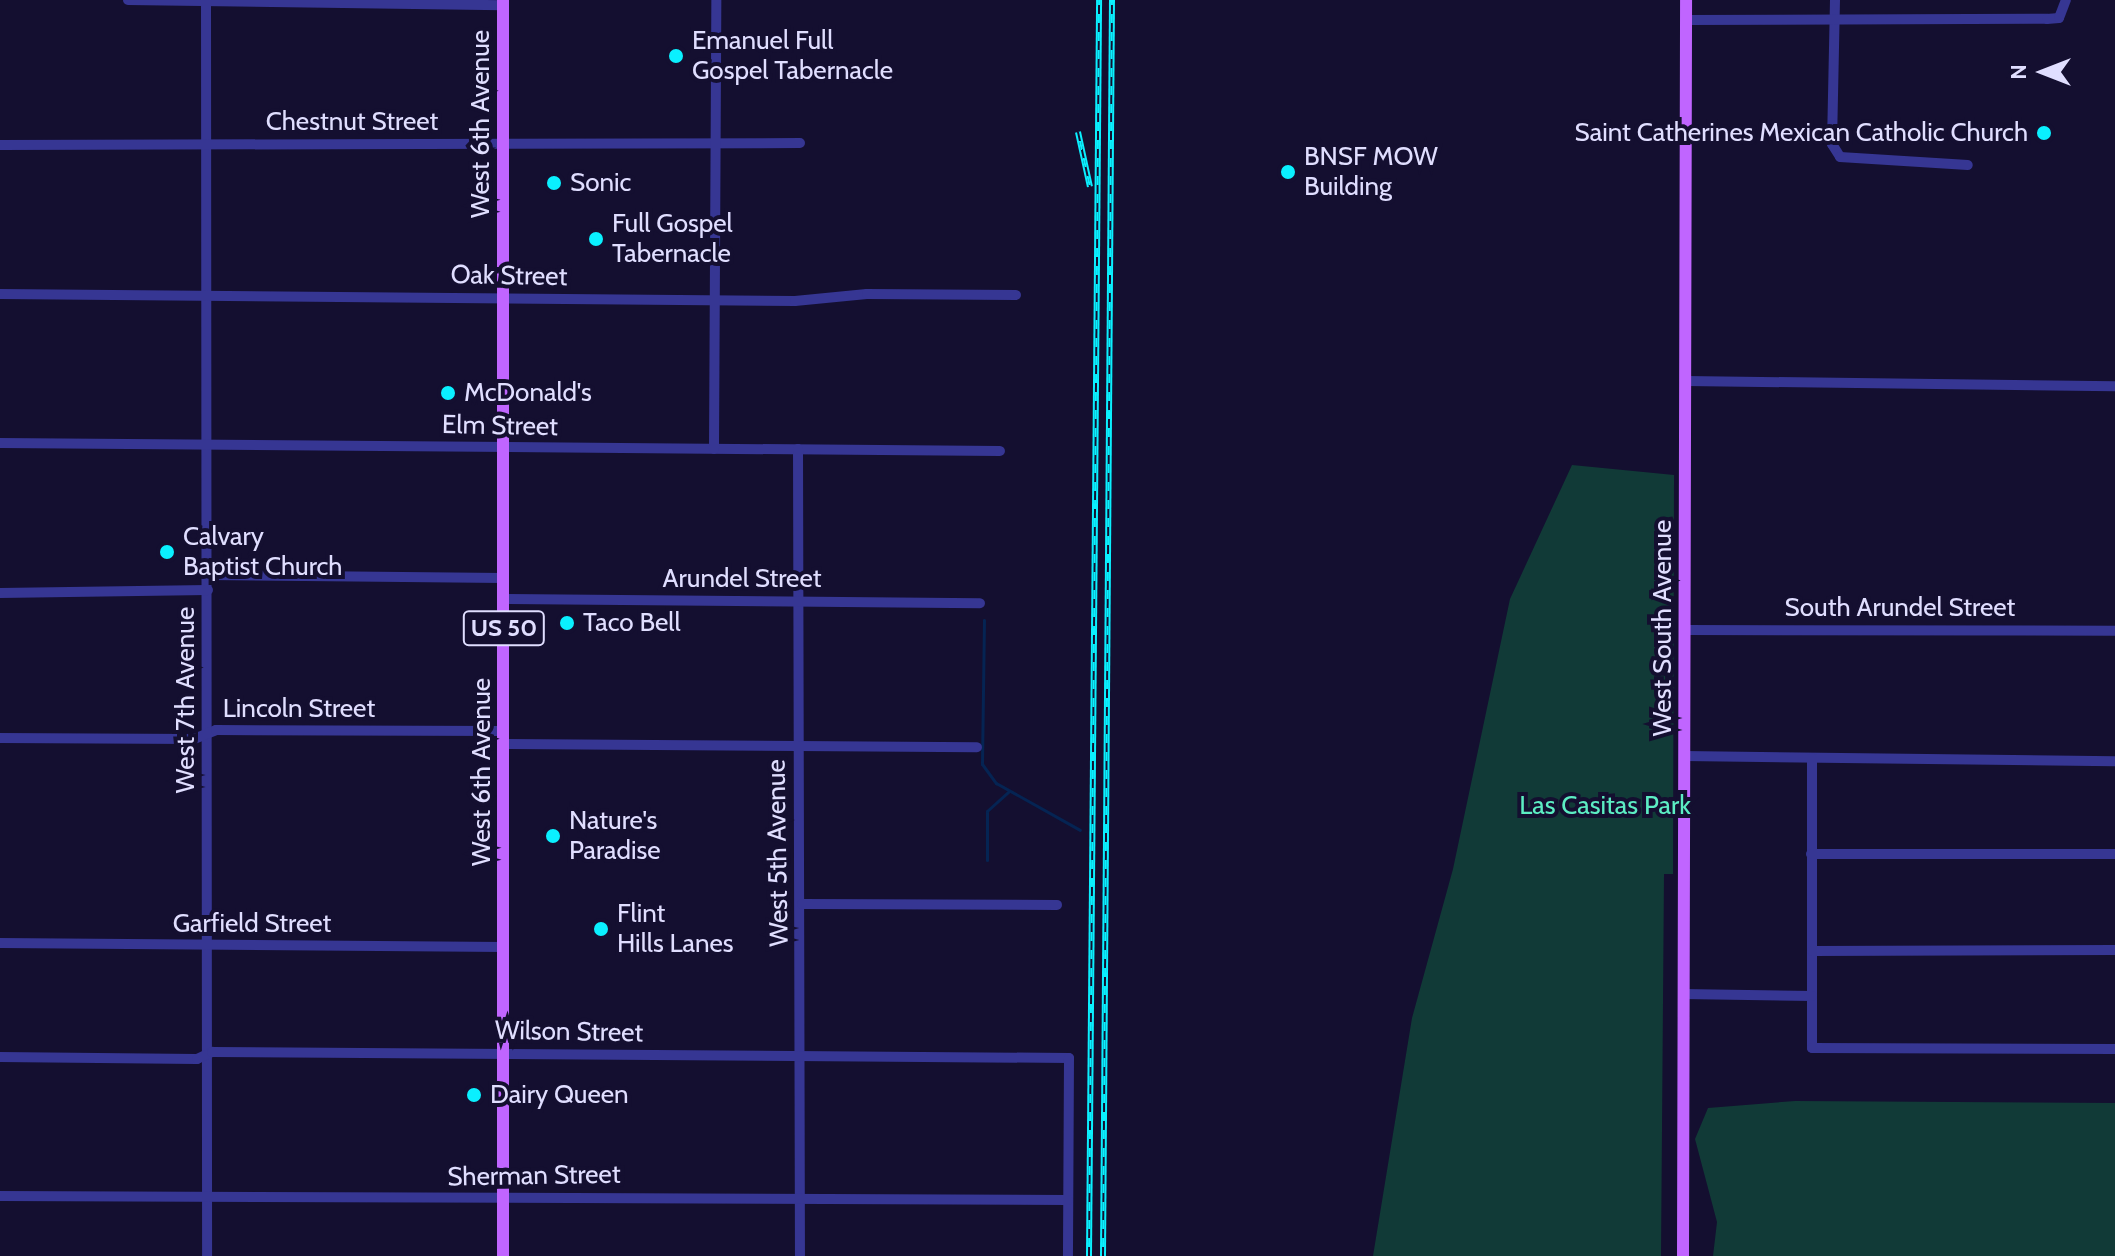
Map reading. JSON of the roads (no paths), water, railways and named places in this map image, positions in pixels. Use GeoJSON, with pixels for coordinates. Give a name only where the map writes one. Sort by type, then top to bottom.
{"type":"FeatureCollection","features":[{"type":"Feature","properties":{"kind":"main road","name":"West South Avenue"},"geometry":{"type":"LineString","coordinates":[[1683,1256],[1686,0]]}},
{"type":"Feature","properties":{"kind":"main road","name":"West 6th Avenue"},"geometry":{"type":"LineString","coordinates":[[503,3],[503,1256]]}},
{"type":"Feature","properties":{"kind":"street"},"geometry":{"type":"LineString","coordinates":[[128,0],[503,3]]}},
{"type":"Feature","properties":{"kind":"street","name":"West 7th Avenue"},"geometry":{"type":"LineString","coordinates":[[206,0],[209,575],[207,1256]]}},
{"type":"Feature","properties":{"kind":"street"},"geometry":{"type":"LineString","coordinates":[[714,449],[716,0]]}},
{"type":"Feature","properties":{"kind":"street"},"geometry":{"type":"LineString","coordinates":[[1835,0],[1832,144],[1840,157],[1968,165]]}},
{"type":"Feature","properties":{"kind":"street"},"geometry":{"type":"LineString","coordinates":[[1686,20],[2059,18],[2066,0]]}},
{"type":"Feature","properties":{"kind":"street","name":"Chestnut Street"},"geometry":{"type":"LineString","coordinates":[[0,145],[800,143]]}},
{"type":"Feature","properties":{"kind":"street","name":"Oak Street"},"geometry":{"type":"LineString","coordinates":[[0,294],[714,301],[1016,295]]}},
{"type":"Feature","properties":{"kind":"street"},"geometry":{"type":"LineString","coordinates":[[1686,381],[2115,386]]}},
{"type":"Feature","properties":{"kind":"street","name":"Elm Street"},"geometry":{"type":"LineString","coordinates":[[0,443],[1000,451]]}},
{"type":"Feature","properties":{"kind":"street","name":"West 5th Avenue"},"geometry":{"type":"LineString","coordinates":[[798,449],[802,904],[800,1256]]}},
{"type":"Feature","properties":{"kind":"street"},"geometry":{"type":"LineString","coordinates":[[209,575],[503,578]]}},
{"type":"Feature","properties":{"kind":"street"},"geometry":{"type":"LineString","coordinates":[[0,593],[208,590]]}},
{"type":"Feature","properties":{"kind":"street","name":"Arundel Street"},"geometry":{"type":"LineString","coordinates":[[504,599],[980,603]]}},
{"type":"Feature","properties":{"kind":"street","name":"South Arundel Street"},"geometry":{"type":"LineString","coordinates":[[1685,630],[2115,631]]}},
{"type":"Feature","properties":{"kind":"street","name":"Lincoln Street"},"geometry":{"type":"LineString","coordinates":[[0,738],[194,739],[208,733],[977,747]]}},
{"type":"Feature","properties":{"kind":"street"},"geometry":{"type":"LineString","coordinates":[[1684,756],[2115,761]]}},
{"type":"Feature","properties":{"kind":"street"},"geometry":{"type":"LineString","coordinates":[[1812,758],[1812,1048],[2115,1049]]}},
{"type":"Feature","properties":{"kind":"street"},"geometry":{"type":"LineString","coordinates":[[1811,854],[2115,854]]}},
{"type":"Feature","properties":{"kind":"street"},"geometry":{"type":"LineString","coordinates":[[802,904],[1057,905]]}},
{"type":"Feature","properties":{"kind":"street","name":"Garfield Street"},"geometry":{"type":"LineString","coordinates":[[0,943],[504,947]]}},
{"type":"Feature","properties":{"kind":"street"},"geometry":{"type":"LineString","coordinates":[[1812,951],[2115,950]]}},
{"type":"Feature","properties":{"kind":"street"},"geometry":{"type":"LineString","coordinates":[[1683,994],[1812,996]]}},
{"type":"Feature","properties":{"kind":"street","name":"Wilson Street"},"geometry":{"type":"LineString","coordinates":[[0,1057],[197,1059],[206,1053],[1069,1058],[1068,1200]]}},
{"type":"Feature","properties":{"kind":"street","name":"Sherman Street"},"geometry":{"type":"LineString","coordinates":[[0,1196],[1068,1200]]}},
{"type":"Feature","properties":{"kind":"street"},"geometry":{"type":"LineString","coordinates":[[1068,1200],[1068,1256]]}},
{"type":"Feature","properties":{"kind":"waterway"},"geometry":{"type":"LineString","coordinates":[[984,620],[982,764],[996,783],[1080,830]]}},
{"type":"Feature","properties":{"kind":"waterway"},"geometry":{"type":"LineString","coordinates":[[987,860],[987,811],[1009,791]]}},
{"type":"Feature","properties":{"kind":"railway"},"geometry":{"type":"LineString","coordinates":[[1089,1256],[1099,0]]}},
{"type":"Feature","properties":{"kind":"railway"},"geometry":{"type":"LineString","coordinates":[[1103,1256],[1112,0]]}},
{"type":"Feature","properties":{"kind":"railway"},"geometry":{"type":"LineString","coordinates":[[1078,132],[1090,187]]}},
{"type":"Feature","properties":{"kind":"place","name":"Emanuel Full Gospel Tabernacle"},"geometry":{"type":"Point","coordinates":[676,56]}},
{"type":"Feature","properties":{"kind":"place","name":"Saint Catherines Mexican Catholic Church"},"geometry":{"type":"Point","coordinates":[2044,133]}},
{"type":"Feature","properties":{"kind":"place","name":"BNSF MOW Building"},"geometry":{"type":"Point","coordinates":[1288,172]}},
{"type":"Feature","properties":{"kind":"place","name":"Sonic"},"geometry":{"type":"Point","coordinates":[554,183]}},
{"type":"Feature","properties":{"kind":"place","name":"Full Gospel Tabernacle"},"geometry":{"type":"Point","coordinates":[596,239]}},
{"type":"Feature","properties":{"kind":"place","name":"McDonald's"},"geometry":{"type":"Point","coordinates":[448,393]}},
{"type":"Feature","properties":{"kind":"place","name":"Calvary Baptist Church"},"geometry":{"type":"Point","coordinates":[167,552]}},
{"type":"Feature","properties":{"kind":"place","name":"Taco Bell"},"geometry":{"type":"Point","coordinates":[567,623]}},
{"type":"Feature","properties":{"kind":"place","name":"Nature's Paradise"},"geometry":{"type":"Point","coordinates":[553,836]}},
{"type":"Feature","properties":{"kind":"place","name":"Flint Hills Lanes"},"geometry":{"type":"Point","coordinates":[601,929]}},
{"type":"Feature","properties":{"kind":"place","name":"Dairy Queen"},"geometry":{"type":"Point","coordinates":[474,1095]}},
{"type":"Feature","properties":{"kind":"park label","name":"Las Casitas Park"},"geometry":{"type":"Point","coordinates":[1605,806]}}]}
